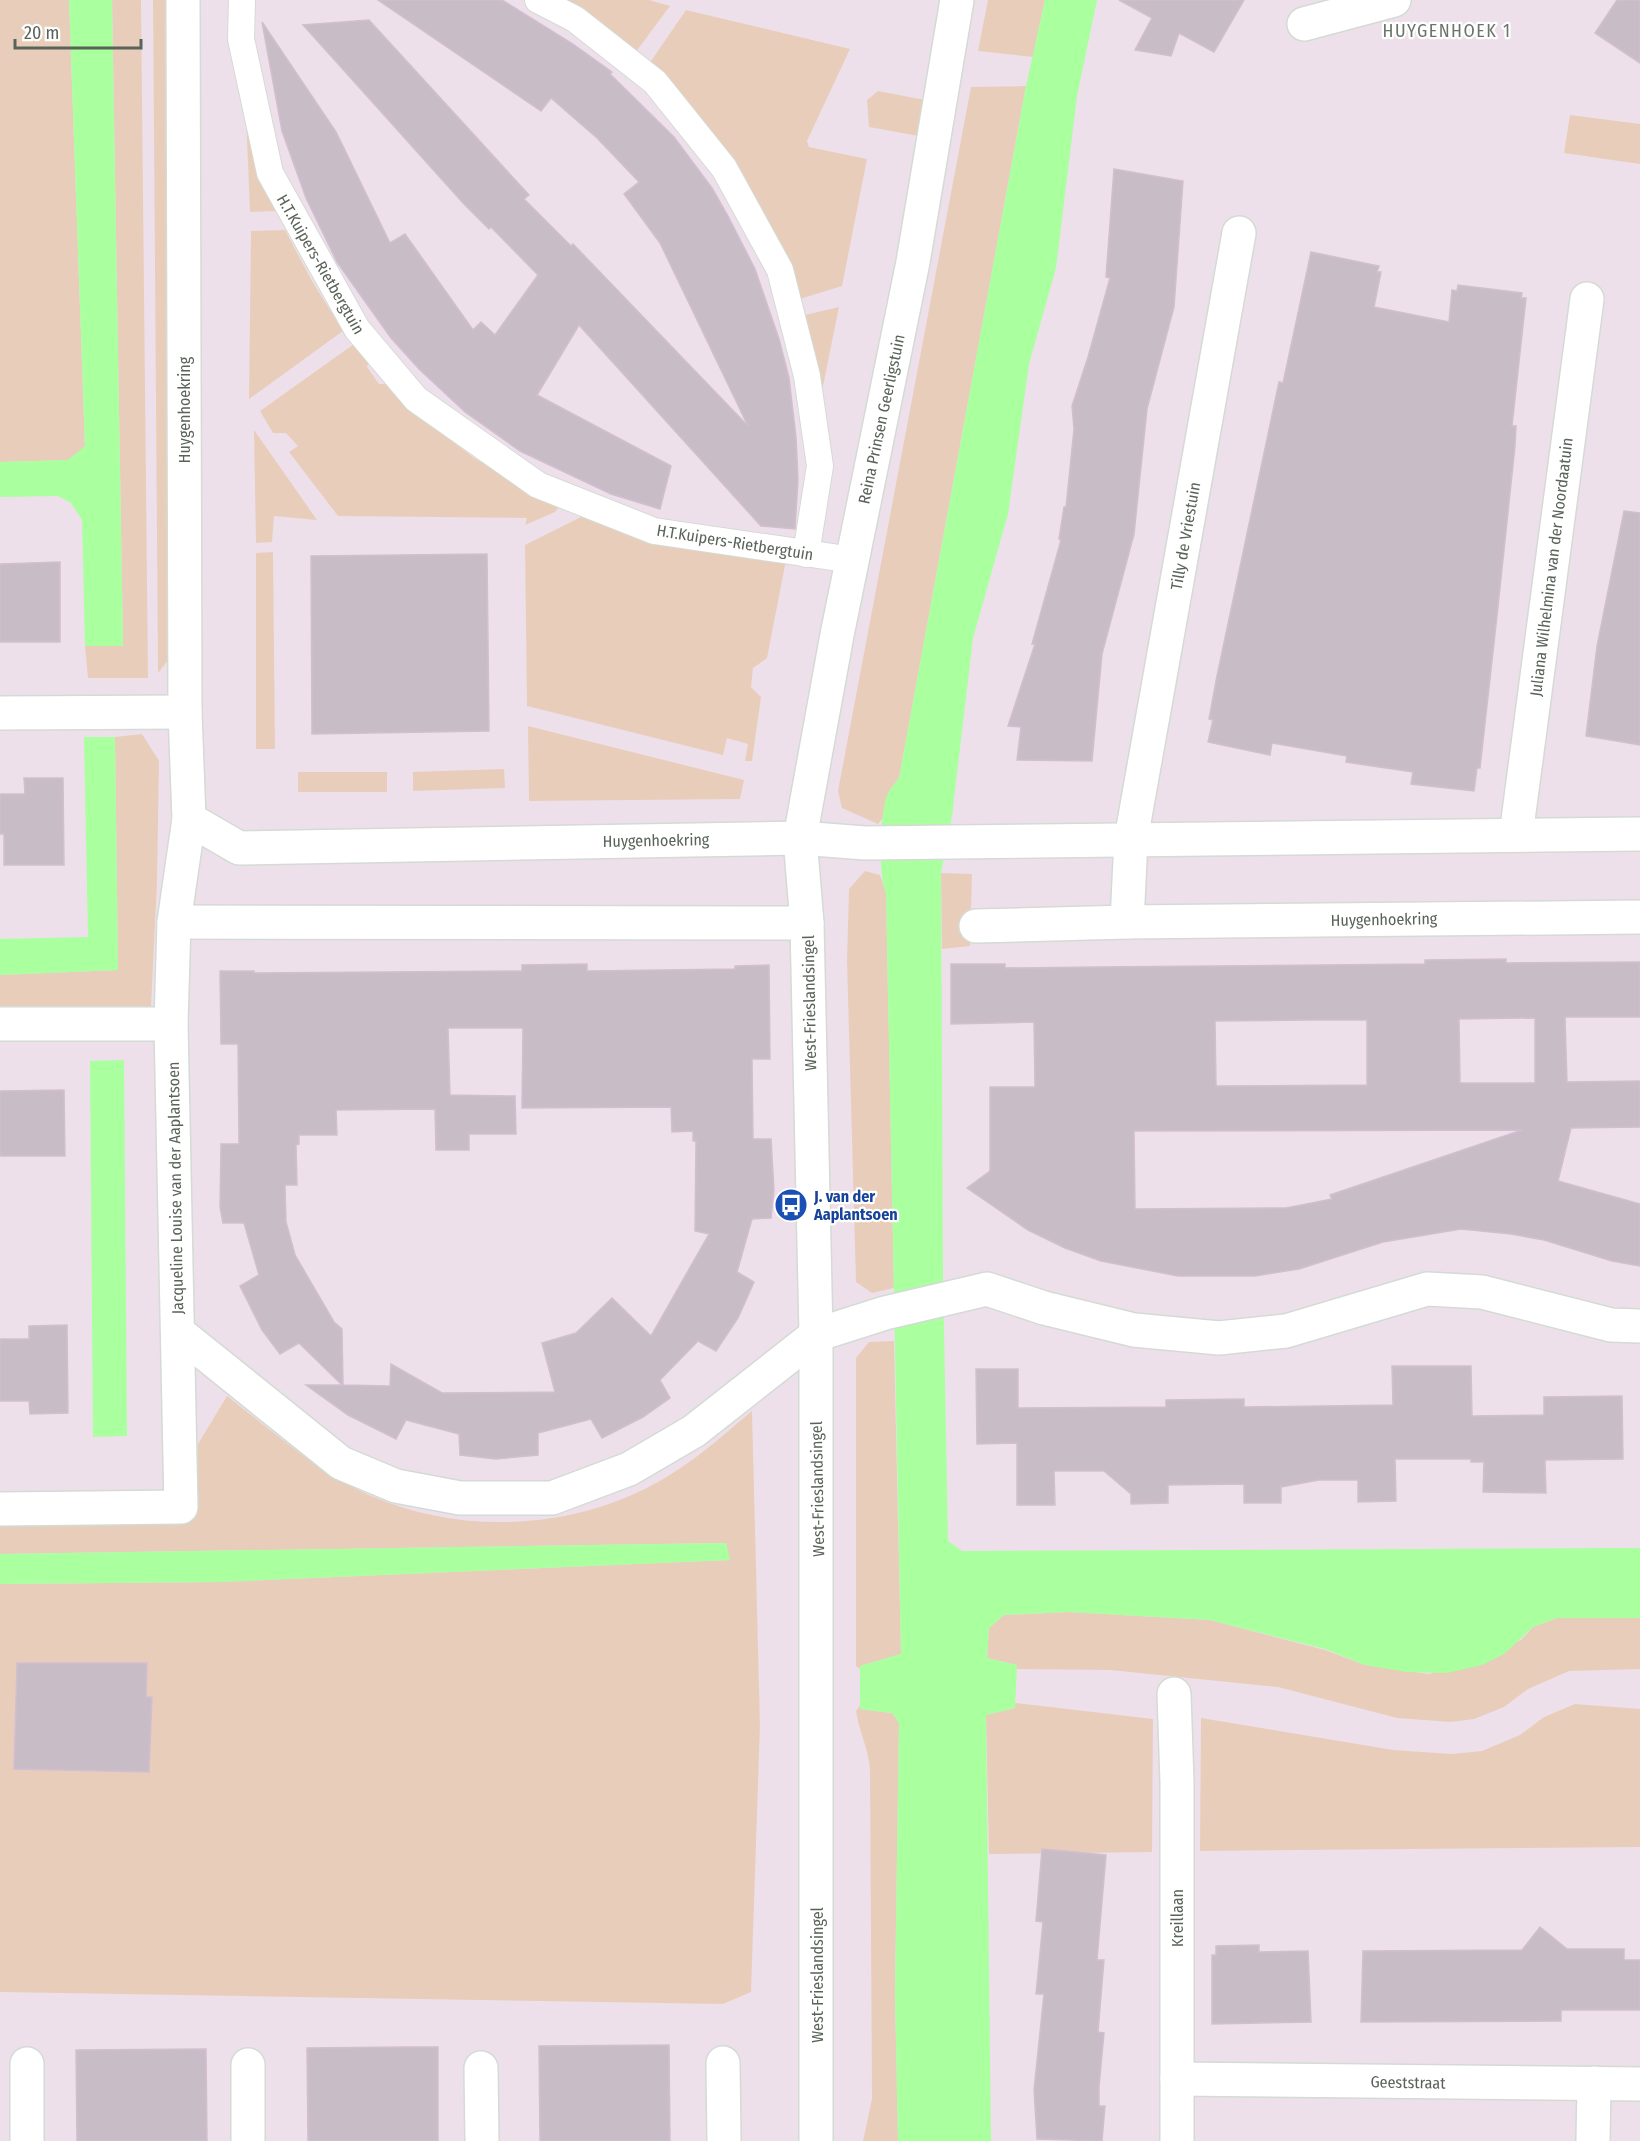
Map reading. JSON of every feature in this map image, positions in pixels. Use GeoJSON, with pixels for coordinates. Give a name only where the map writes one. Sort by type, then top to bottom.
{"type":"FeatureCollection","features":[{"type":"Feature","properties":{"kind":"street","name":"Huygenhoekring"},"geometry":{"type":"LineString","coordinates":[[171,1024],[174,922],[189,819],[185,712],[183,0]]}},
{"type":"Feature","properties":{"kind":"street","name":"H.T.Kuipers-Rietbergtuin"},"geometry":{"type":"LineString","coordinates":[[242,0],[241,39],[270,173],[357,329],[416,399],[538,485],[654,531],[853,560]]}},
{"type":"Feature","properties":{"kind":"street"},"geometry":{"type":"LineString","coordinates":[[538,0],[575,19],[654,82],[724,168],[780,270],[807,376],[820,466],[806,554]]}},
{"type":"Feature","properties":{"kind":"street","name":"Reina Prinsen Geerligstuin"},"geometry":{"type":"LineString","coordinates":[[800,838],[913,262],[957,0]]}},
{"type":"Feature","properties":{"kind":"street"},"geometry":{"type":"LineString","coordinates":[[1304,24],[1394,0]]}},
{"type":"Feature","properties":{"kind":"street","name":"Tilly de Vriestuin"},"geometry":{"type":"LineString","coordinates":[[1131,839],[1239,233]]}},
{"type":"Feature","properties":{"kind":"street","name":"Juliana Wilhelmina van der Noordaatuin"},"geometry":{"type":"LineString","coordinates":[[1516,835],[1587,299]]}},
{"type":"Feature","properties":{"kind":"street"},"geometry":{"type":"LineString","coordinates":[[0,713],[185,712]]}},
{"type":"Feature","properties":{"kind":"street","name":"Huygenhoekring"},"geometry":{"type":"LineString","coordinates":[[189,819],[239,848],[800,838],[865,843],[951,840],[1640,834]]}},
{"type":"Feature","properties":{"kind":"street","name":"West-Frieslandsingel"},"geometry":{"type":"LineString","coordinates":[[800,838],[807,923],[816,1335],[816,2141]]}},
{"type":"Feature","properties":{"kind":"street"},"geometry":{"type":"LineString","coordinates":[[1127,922],[1131,839]]}},
{"type":"Feature","properties":{"kind":"street","name":"Huygenhoekring"},"geometry":{"type":"LineString","coordinates":[[976,926],[1127,922],[1640,918]]}},
{"type":"Feature","properties":{"kind":"street"},"geometry":{"type":"LineString","coordinates":[[174,922],[807,923]]}},
{"type":"Feature","properties":{"kind":"street"},"geometry":{"type":"LineString","coordinates":[[0,1024],[171,1024]]}},
{"type":"Feature","properties":{"kind":"street","name":"Jacqueline Louise van der Aaplantsoen"},"geometry":{"type":"LineString","coordinates":[[171,1024],[178,1332],[341,1463],[396,1486],[459,1498],[552,1498],[629,1469],[694,1431],[816,1335]]}},
{"type":"Feature","properties":{"kind":"street"},"geometry":{"type":"LineString","coordinates":[[816,1335],[885,1313],[987,1289],[1044,1308],[1134,1330],[1219,1338],[1286,1331],[1427,1289],[1482,1293],[1611,1325],[1640,1326]]}},
{"type":"Feature","properties":{"kind":"street"},"geometry":{"type":"LineString","coordinates":[[0,1509],[181,1507],[178,1332]]}},
{"type":"Feature","properties":{"kind":"street","name":"Kreillaan"},"geometry":{"type":"LineString","coordinates":[[1174,1694],[1177,1782],[1177,2141]]}},
{"type":"Feature","properties":{"kind":"street"},"geometry":{"type":"LineString","coordinates":[[723,2062],[724,2141]]}},
{"type":"Feature","properties":{"kind":"street"},"geometry":{"type":"LineString","coordinates":[[27,2064],[27,2141]]}},
{"type":"Feature","properties":{"kind":"street"},"geometry":{"type":"LineString","coordinates":[[248,2065],[249,2141]]}},
{"type":"Feature","properties":{"kind":"street"},"geometry":{"type":"LineString","coordinates":[[482,2068],[482,2141]]}},
{"type":"Feature","properties":{"kind":"street","name":"Geeststraat"},"geometry":{"type":"LineString","coordinates":[[1176,2079],[1640,2084]]}},
{"type":"Feature","properties":{"kind":"street"},"geometry":{"type":"LineString","coordinates":[[1593,2141],[1594,2083]]}},
{"type":"Feature","properties":{"kind":"shaded area"},"geometry":{"type":"Polygon","coordinates":[[[0,0],[69,0],[85,447],[68,460],[0,462],[0,0]]]}},
{"type":"Feature","properties":{"kind":"shaded area"},"geometry":{"type":"Polygon","coordinates":[[[69,0],[112,0],[123,646],[85,646],[82,520],[71,503],[58,496],[0,497],[0,462],[68,460],[85,446],[69,0]]]}},
{"type":"Feature","properties":{"kind":"shaded area"},"geometry":{"type":"Polygon","coordinates":[[[112,0],[141,0],[148,678],[88,678],[85,646],[123,645],[112,0]]]}},
{"type":"Feature","properties":{"kind":"shaded area"},"geometry":{"type":"Polygon","coordinates":[[[153,0],[165,0],[169,659],[158,673],[153,0]]]}},
{"type":"Feature","properties":{"kind":"shaded area"},"geometry":{"type":"Polygon","coordinates":[[[565,0],[649,0],[670,6],[635,53],[565,0]]]}},
{"type":"Feature","properties":{"kind":"shaded area"},"geometry":{"type":"Polygon","coordinates":[[[988,0],[1045,0],[1033,57],[978,51],[988,0]]]}},
{"type":"Feature","properties":{"kind":"shaded area"},"geometry":{"type":"Polygon","coordinates":[[[1045,0],[1097,0],[1077,96],[1056,268],[1029,364],[1008,514],[973,638],[952,816],[941,873],[943,1276],[948,1541],[962,1551],[1640,1548],[1640,1618],[1557,1618],[1533,1627],[1504,1654],[1482,1665],[1447,1673],[1406,1672],[1365,1665],[1325,1649],[1210,1620],[1069,1612],[1004,1615],[989,1628],[987,1658],[1017,1665],[1015,1708],[986,1715],[991,2141],[898,2141],[895,1993],[899,1723],[892,1713],[860,1709],[860,1666],[901,1654],[886,893],[882,874],[881,833],[886,798],[899,778],[1026,86],[1045,0]]]}},
{"type":"Feature","properties":{"kind":"shaded area"},"geometry":{"type":"Polygon","coordinates":[[[686,10],[850,49],[807,141],[809,147],[867,159],[842,286],[800,299],[789,265],[758,202],[696,117],[649,64],[686,10]]]}},
{"type":"Feature","properties":{"kind":"shaded area"},"geometry":{"type":"Polygon","coordinates":[[[1026,86],[899,778],[888,793],[884,817],[878,824],[842,808],[838,791],[971,87],[1026,86]]]}},
{"type":"Feature","properties":{"kind":"shaded area"},"geometry":{"type":"Polygon","coordinates":[[[878,91],[925,100],[919,136],[869,127],[867,100],[878,91]]]}},
{"type":"Feature","properties":{"kind":"shaded area"},"geometry":{"type":"Polygon","coordinates":[[[246,114],[261,174],[276,211],[250,212],[246,114]]]}},
{"type":"Feature","properties":{"kind":"shaded area"},"geometry":{"type":"Polygon","coordinates":[[[1570,115],[1640,124],[1640,164],[1564,153],[1570,115]]]}},
{"type":"Feature","properties":{"kind":"shaded area"},"geometry":{"type":"Polygon","coordinates":[[[285,230],[312,281],[343,331],[249,399],[251,231],[285,230]]]}},
{"type":"Feature","properties":{"kind":"shaded area"},"geometry":{"type":"Polygon","coordinates":[[[839,307],[822,391],[805,315],[839,307]]]}},
{"type":"Feature","properties":{"kind":"shaded area"},"geometry":{"type":"Polygon","coordinates":[[[354,344],[369,361],[367,367],[379,384],[387,384],[436,429],[474,458],[559,507],[555,512],[525,525],[527,518],[338,516],[289,452],[298,446],[286,433],[273,433],[260,411],[354,344]]]}},
{"type":"Feature","properties":{"kind":"shaded area"},"geometry":{"type":"Polygon","coordinates":[[[254,430],[317,520],[274,516],[272,542],[256,543],[254,430]]]}},
{"type":"Feature","properties":{"kind":"shaded area"},"geometry":{"type":"Polygon","coordinates":[[[583,516],[649,539],[703,552],[787,555],[767,658],[753,668],[751,687],[761,697],[752,761],[745,761],[748,744],[727,738],[723,755],[527,706],[525,545],[583,516]]]}},
{"type":"Feature","properties":{"kind":"shaded area"},"geometry":{"type":"Polygon","coordinates":[[[273,552],[275,749],[256,749],[256,553],[273,552]]]}},
{"type":"Feature","properties":{"kind":"shaded area"},"geometry":{"type":"Polygon","coordinates":[[[528,726],[744,780],[740,799],[529,801],[528,726]]]}},
{"type":"Feature","properties":{"kind":"shaded area"},"geometry":{"type":"Polygon","coordinates":[[[142,734],[159,761],[157,883],[151,1007],[0,1009],[0,975],[118,970],[115,737],[142,734]]]}},
{"type":"Feature","properties":{"kind":"shaded area"},"geometry":{"type":"Polygon","coordinates":[[[84,737],[115,737],[118,970],[0,975],[0,939],[88,937],[84,737]]]}},
{"type":"Feature","properties":{"kind":"shaded area"},"geometry":{"type":"Polygon","coordinates":[[[504,769],[505,788],[413,791],[413,772],[504,769]]]}},
{"type":"Feature","properties":{"kind":"shaded area"},"geometry":{"type":"Polygon","coordinates":[[[298,772],[387,772],[387,792],[298,792],[298,772]]]}},
{"type":"Feature","properties":{"kind":"shaded area"},"geometry":{"type":"Polygon","coordinates":[[[865,871],[880,875],[886,893],[894,1288],[872,1293],[856,1282],[847,961],[849,889],[865,871]]]}},
{"type":"Feature","properties":{"kind":"shaded area"},"geometry":{"type":"Polygon","coordinates":[[[941,873],[972,874],[970,946],[942,949],[941,873]]]}},
{"type":"Feature","properties":{"kind":"shaded area"},"geometry":{"type":"Polygon","coordinates":[[[124,1060],[127,1436],[93,1437],[90,1061],[124,1060]]]}},
{"type":"Feature","properties":{"kind":"shaded area"},"geometry":{"type":"Polygon","coordinates":[[[894,1341],[901,1654],[860,1666],[861,1670],[856,1666],[856,1358],[869,1342],[894,1341]]]}},
{"type":"Feature","properties":{"kind":"shaded area"},"geometry":{"type":"Polygon","coordinates":[[[227,1396],[313,1463],[350,1486],[408,1509],[449,1518],[491,1522],[533,1520],[575,1514],[615,1502],[653,1484],[689,1462],[752,1411],[760,1725],[751,1992],[723,2004],[0,1992],[0,1584],[220,1582],[729,1560],[726,1543],[0,1554],[0,1523],[195,1519],[198,1444],[227,1396]]]}},
{"type":"Feature","properties":{"kind":"shaded area"},"geometry":{"type":"Polygon","coordinates":[[[726,1543],[730,1560],[220,1582],[0,1584],[0,1554],[726,1543]]]}},
{"type":"Feature","properties":{"kind":"shaded area"},"geometry":{"type":"Polygon","coordinates":[[[1069,1612],[1210,1620],[1325,1650],[1365,1665],[1429,1674],[1521,1640],[1533,1627],[1557,1618],[1640,1618],[1640,1669],[1569,1671],[1528,1689],[1504,1707],[1474,1719],[1451,1722],[1397,1718],[1278,1687],[1110,1670],[1015,1669],[1017,1665],[987,1658],[989,1628],[1004,1615],[1069,1612]]]}},
{"type":"Feature","properties":{"kind":"shaded area"},"geometry":{"type":"Polygon","coordinates":[[[862,1703],[860,1709],[892,1713],[899,1722],[895,1993],[898,2141],[863,2141],[872,2099],[870,1771],[856,1711],[862,1703]]]}},
{"type":"Feature","properties":{"kind":"shaded area"},"geometry":{"type":"Polygon","coordinates":[[[1015,1703],[1153,1719],[1152,1852],[989,1854],[986,1715],[1015,1708],[1015,1703]]]}},
{"type":"Feature","properties":{"kind":"shaded area"},"geometry":{"type":"Polygon","coordinates":[[[1575,1704],[1640,1709],[1640,1847],[1200,1851],[1201,1718],[1393,1750],[1452,1754],[1482,1751],[1520,1735],[1544,1717],[1575,1704]]]}},
{"type":"Feature","properties":{"kind":"building"},"geometry":{"type":"Polygon","coordinates":[[[378,0],[502,0],[573,44],[612,72],[610,74],[674,137],[712,188],[728,216],[755,269],[779,339],[789,378],[796,437],[798,479],[795,529],[761,526],[579,325],[537,395],[671,466],[660,509],[611,494],[520,451],[465,412],[419,369],[391,338],[337,262],[306,198],[282,131],[262,22],[336,132],[390,243],[405,234],[473,330],[481,322],[495,335],[538,275],[491,227],[489,229],[463,203],[303,25],[369,20],[529,195],[524,199],[571,246],[573,244],[748,426],[660,243],[624,194],[639,182],[597,138],[551,98],[541,111],[378,0]]]}},
{"type":"Feature","properties":{"kind":"building"},"geometry":{"type":"Polygon","coordinates":[[[1119,0],[1244,0],[1214,52],[1179,33],[1171,56],[1135,50],[1152,18],[1119,0]]]}},
{"type":"Feature","properties":{"kind":"building"},"geometry":{"type":"Polygon","coordinates":[[[1617,0],[1640,0],[1640,63],[1595,33],[1617,0]]]}},
{"type":"Feature","properties":{"kind":"building"},"geometry":{"type":"Polygon","coordinates":[[[1114,169],[1183,181],[1174,307],[1147,409],[1134,534],[1102,654],[1092,761],[1017,760],[1021,727],[1008,726],[1035,644],[1032,644],[1061,540],[1059,539],[1064,507],[1066,507],[1074,429],[1072,406],[1110,278],[1106,277],[1114,169]]]}},
{"type":"Feature","properties":{"kind":"building"},"geometry":{"type":"Polygon","coordinates":[[[1311,252],[1379,266],[1377,272],[1381,272],[1374,307],[1449,322],[1452,290],[1457,291],[1458,285],[1522,293],[1521,298],[1526,298],[1512,426],[1516,426],[1515,446],[1480,768],[1477,768],[1474,791],[1411,784],[1413,772],[1346,762],[1347,756],[1272,743],[1270,755],[1208,742],[1213,720],[1209,719],[1217,676],[1279,382],[1283,383],[1311,252]]]}},
{"type":"Feature","properties":{"kind":"building"},"geometry":{"type":"Polygon","coordinates":[[[1624,511],[1640,513],[1640,745],[1586,736],[1597,646],[1624,511]]]}},
{"type":"Feature","properties":{"kind":"building"},"geometry":{"type":"Polygon","coordinates":[[[487,554],[489,731],[312,734],[311,556],[487,554]]]}},
{"type":"Feature","properties":{"kind":"building"},"geometry":{"type":"Polygon","coordinates":[[[60,562],[60,642],[0,642],[0,564],[60,562]]]}},
{"type":"Feature","properties":{"kind":"building"},"geometry":{"type":"Polygon","coordinates":[[[24,778],[63,778],[64,865],[4,865],[4,834],[0,834],[0,794],[25,794],[24,778]]]}},
{"type":"Feature","properties":{"kind":"building"},"geometry":{"type":"Polygon","coordinates":[[[1506,959],[1506,963],[1640,962],[1640,1017],[1565,1017],[1567,1082],[1640,1081],[1640,1127],[1571,1128],[1558,1181],[1640,1204],[1640,1266],[1612,1261],[1544,1240],[1461,1229],[1383,1242],[1299,1269],[1255,1276],[1178,1276],[1101,1261],[1065,1248],[1028,1230],[967,1188],[990,1171],[990,1087],[1035,1087],[1034,1022],[951,1024],[951,964],[1005,964],[1005,968],[1425,964],[1425,960],[1506,959]],[[1535,1018],[1459,1019],[1460,1083],[1535,1083],[1535,1018]],[[1367,1020],[1215,1021],[1216,1086],[1367,1085],[1367,1020]],[[1522,1130],[1134,1131],[1135,1209],[1286,1208],[1332,1199],[1330,1195],[1522,1130]]]}},
{"type":"Feature","properties":{"kind":"building"},"geometry":{"type":"Polygon","coordinates":[[[587,964],[587,971],[735,969],[735,966],[769,965],[770,1059],[752,1059],[753,1139],[771,1139],[774,1190],[771,1218],[752,1219],[737,1272],[754,1282],[738,1318],[716,1351],[698,1341],[660,1380],[670,1398],[643,1417],[602,1438],[591,1419],[538,1433],[538,1455],[496,1459],[460,1455],[459,1434],[406,1420],[396,1439],[348,1415],[306,1385],[342,1385],[299,1343],[280,1354],[262,1330],[240,1286],[259,1275],[244,1223],[223,1223],[220,1207],[221,1144],[239,1144],[238,1044],[221,1044],[220,971],[254,971],[254,973],[522,971],[522,965],[587,964]],[[448,1028],[450,1095],[515,1096],[516,1134],[469,1134],[469,1150],[436,1150],[435,1109],[336,1110],[337,1135],[299,1135],[299,1144],[296,1145],[297,1185],[285,1185],[286,1222],[295,1255],[334,1322],[342,1329],[343,1385],[390,1386],[391,1364],[442,1393],[555,1392],[542,1343],[576,1333],[612,1298],[651,1336],[709,1234],[695,1231],[696,1141],[693,1141],[693,1131],[672,1132],[671,1107],[522,1108],[523,1028],[448,1028]]]}},
{"type":"Feature","properties":{"kind":"building"},"geometry":{"type":"Polygon","coordinates":[[[64,1090],[65,1156],[0,1156],[0,1091],[64,1090]]]}},
{"type":"Feature","properties":{"kind":"building"},"geometry":{"type":"Polygon","coordinates":[[[67,1325],[68,1413],[30,1414],[29,1401],[0,1401],[0,1339],[29,1339],[29,1326],[67,1325]]]}},
{"type":"Feature","properties":{"kind":"building"},"geometry":{"type":"Polygon","coordinates":[[[1392,1366],[1471,1366],[1472,1416],[1544,1415],[1544,1397],[1622,1396],[1623,1459],[1545,1460],[1546,1493],[1483,1492],[1484,1462],[1471,1462],[1471,1459],[1395,1459],[1396,1501],[1358,1502],[1358,1480],[1319,1480],[1281,1487],[1281,1503],[1244,1503],[1244,1484],[1168,1485],[1168,1503],[1131,1504],[1131,1494],[1104,1471],[1054,1471],[1055,1505],[1017,1505],[1017,1443],[977,1444],[976,1369],[1018,1369],[1018,1408],[1166,1407],[1166,1400],[1244,1399],[1244,1407],[1393,1405],[1392,1366]]]}},
{"type":"Feature","properties":{"kind":"building"},"geometry":{"type":"Polygon","coordinates":[[[17,1663],[147,1663],[146,1697],[152,1697],[149,1772],[14,1769],[17,1663]]]}},
{"type":"Feature","properties":{"kind":"building"},"geometry":{"type":"Polygon","coordinates":[[[1042,1849],[1106,1855],[1097,1960],[1104,1960],[1098,2032],[1104,2033],[1099,2087],[1099,2106],[1105,2106],[1102,2141],[1037,2139],[1034,2090],[1044,1994],[1036,1994],[1043,1922],[1036,1921],[1042,1849]]]}},
{"type":"Feature","properties":{"kind":"building"},"geometry":{"type":"Polygon","coordinates":[[[1540,1927],[1567,1949],[1624,1949],[1624,1960],[1640,1960],[1640,2010],[1561,2010],[1561,2021],[1361,2022],[1363,1951],[1522,1950],[1540,1927]]]}},
{"type":"Feature","properties":{"kind":"building"},"geometry":{"type":"Polygon","coordinates":[[[1259,1945],[1259,1952],[1308,1951],[1311,2022],[1212,2024],[1212,1955],[1216,1955],[1216,1946],[1259,1945]]]}},
{"type":"Feature","properties":{"kind":"building"},"geometry":{"type":"Polygon","coordinates":[[[669,2045],[670,2141],[540,2141],[539,2046],[669,2045]]]}},
{"type":"Feature","properties":{"kind":"building"},"geometry":{"type":"Polygon","coordinates":[[[438,2047],[438,2141],[308,2141],[307,2048],[438,2047]]]}},
{"type":"Feature","properties":{"kind":"building"},"geometry":{"type":"Polygon","coordinates":[[[206,2049],[207,2141],[77,2141],[76,2050],[206,2049]]]}},
{"type":"Feature","properties":{"kind":"place","name":"J. van der Aaplantsoen"},"geometry":{"type":"Point","coordinates":[791,1205]}},
{"type":"Feature","properties":{"kind":"district","name":"HUYGENHOEK 1"},"geometry":{"type":"Point","coordinates":[1447,31]}}]}
